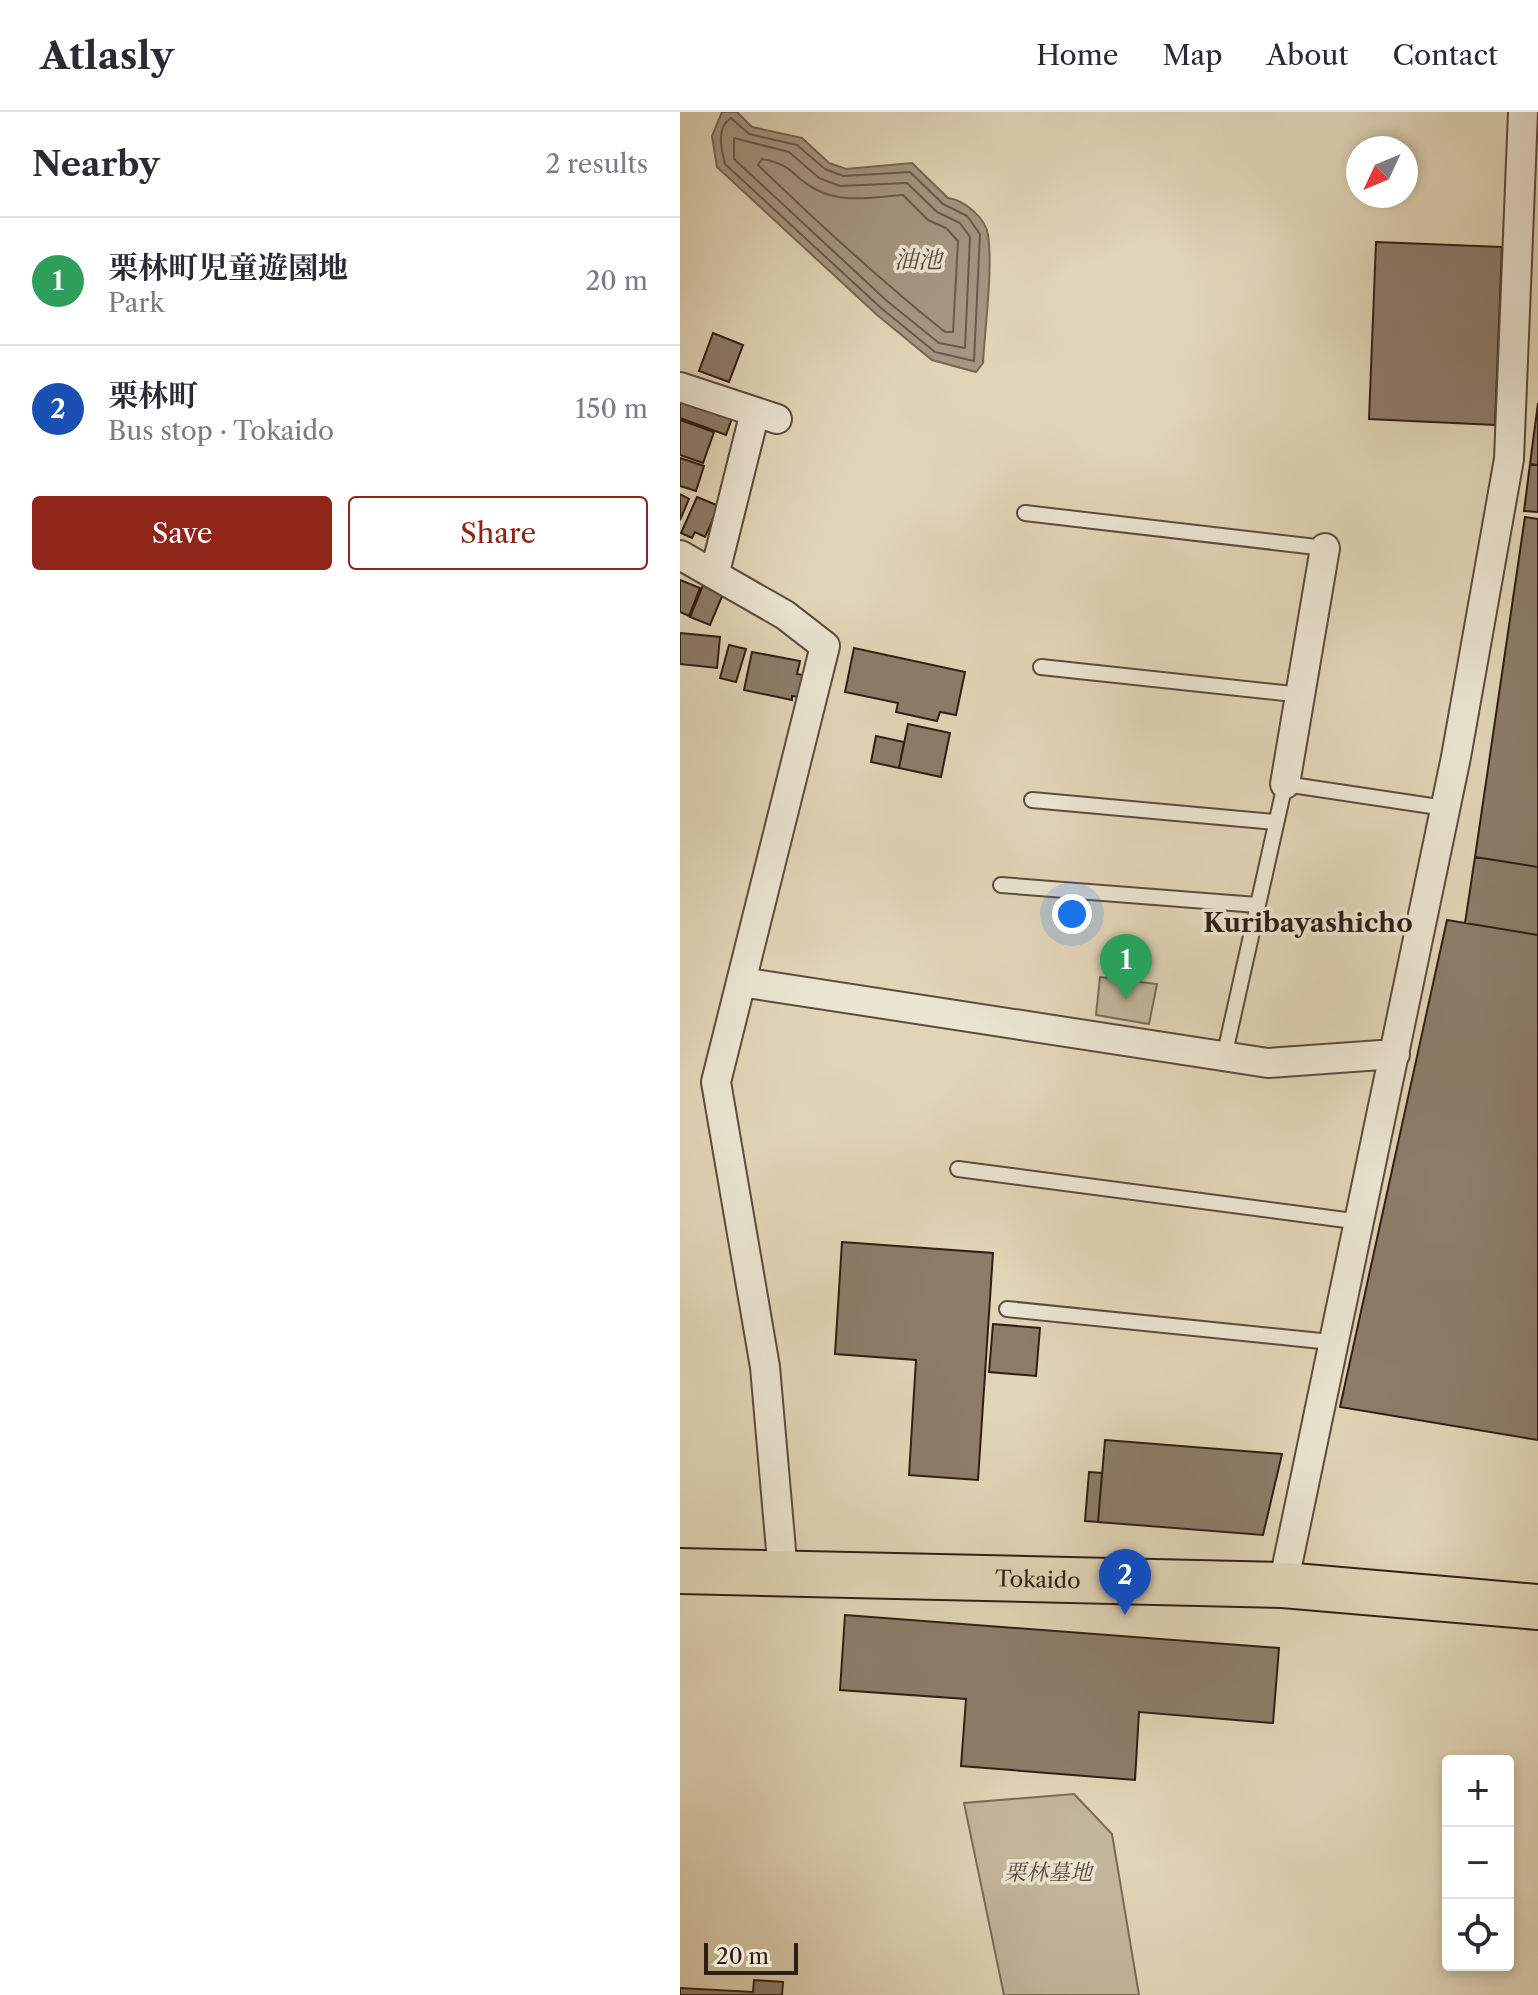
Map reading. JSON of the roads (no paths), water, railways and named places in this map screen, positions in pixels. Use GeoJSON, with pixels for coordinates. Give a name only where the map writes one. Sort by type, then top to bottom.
{"type":"FeatureCollection","features":[{"type":"Feature","properties":{"kind":"highway","name":"Tokaido"},"geometry":{"type":"LineString","coordinates":[[680,1571],[1283,1585],[1538,1607]]}},
{"type":"Feature","properties":{"kind":"street"},"geometry":{"type":"LineString","coordinates":[[1283,1585],[1331,1342],[1361,1222],[1445,808],[1509,459],[1523,112]]}},
{"type":"Feature","properties":{"kind":"street"},"geometry":{"type":"LineString","coordinates":[[680,387],[766,415],[715,572]]}},
{"type":"Feature","properties":{"kind":"street"},"geometry":{"type":"LineString","coordinates":[[1285,784],[1325,548]]}},
{"type":"Feature","properties":{"kind":"street"},"geometry":{"type":"LineString","coordinates":[[680,555],[715,572],[785,615],[825,646],[716,1082],[765,1367],[783,1573]]}},
{"type":"Feature","properties":{"kind":"street"},"geometry":{"type":"LineString","coordinates":[[741,982],[1268,1063],[1395,1054]]}},
{"type":"Feature","properties":{"kind":"lane"},"geometry":{"type":"LineString","coordinates":[[1025,513],[1325,548]]}},
{"type":"Feature","properties":{"kind":"lane"},"geometry":{"type":"LineString","coordinates":[[1041,667],[1302,695]]}},
{"type":"Feature","properties":{"kind":"lane"},"geometry":{"type":"LineString","coordinates":[[1224,1057],[1285,784],[1445,808]]}},
{"type":"Feature","properties":{"kind":"lane"},"geometry":{"type":"LineString","coordinates":[[1032,800],[1275,822]]}},
{"type":"Feature","properties":{"kind":"lane"},"geometry":{"type":"LineString","coordinates":[[1001,885],[1257,905]]}},
{"type":"Feature","properties":{"kind":"lane"},"geometry":{"type":"LineString","coordinates":[[958,1169],[1361,1222]]}},
{"type":"Feature","properties":{"kind":"lane"},"geometry":{"type":"LineString","coordinates":[[1007,1309],[1331,1342]]}},
{"type":"Feature","properties":{"kind":"water","name":"油池"},"geometry":{"type":"Polygon","coordinates":[[[722,112],[737,112],[752,127],[802,138],[829,163],[846,169],[912,163],[948,198],[961,202],[979,216],[988,235],[990,264],[983,363],[976,372],[932,360],[876,314],[717,167],[712,136],[722,112]]]}},
{"type":"Feature","properties":{"kind":"place","name":"栗林町児童遊園地"},"geometry":{"type":"Point","coordinates":[1126,1000]}},
{"type":"Feature","properties":{"kind":"place","name":"栗林町"},"geometry":{"type":"Point","coordinates":[1125,1615]}},
{"type":"Feature","properties":{"kind":"district","name":"Kuribayashicho"},"geometry":{"type":"Point","coordinates":[1308,923]}},
{"type":"Feature","properties":{"kind":"park label","name":"栗林墓地"},"geometry":{"type":"Point","coordinates":[1048,1872]}}]}
